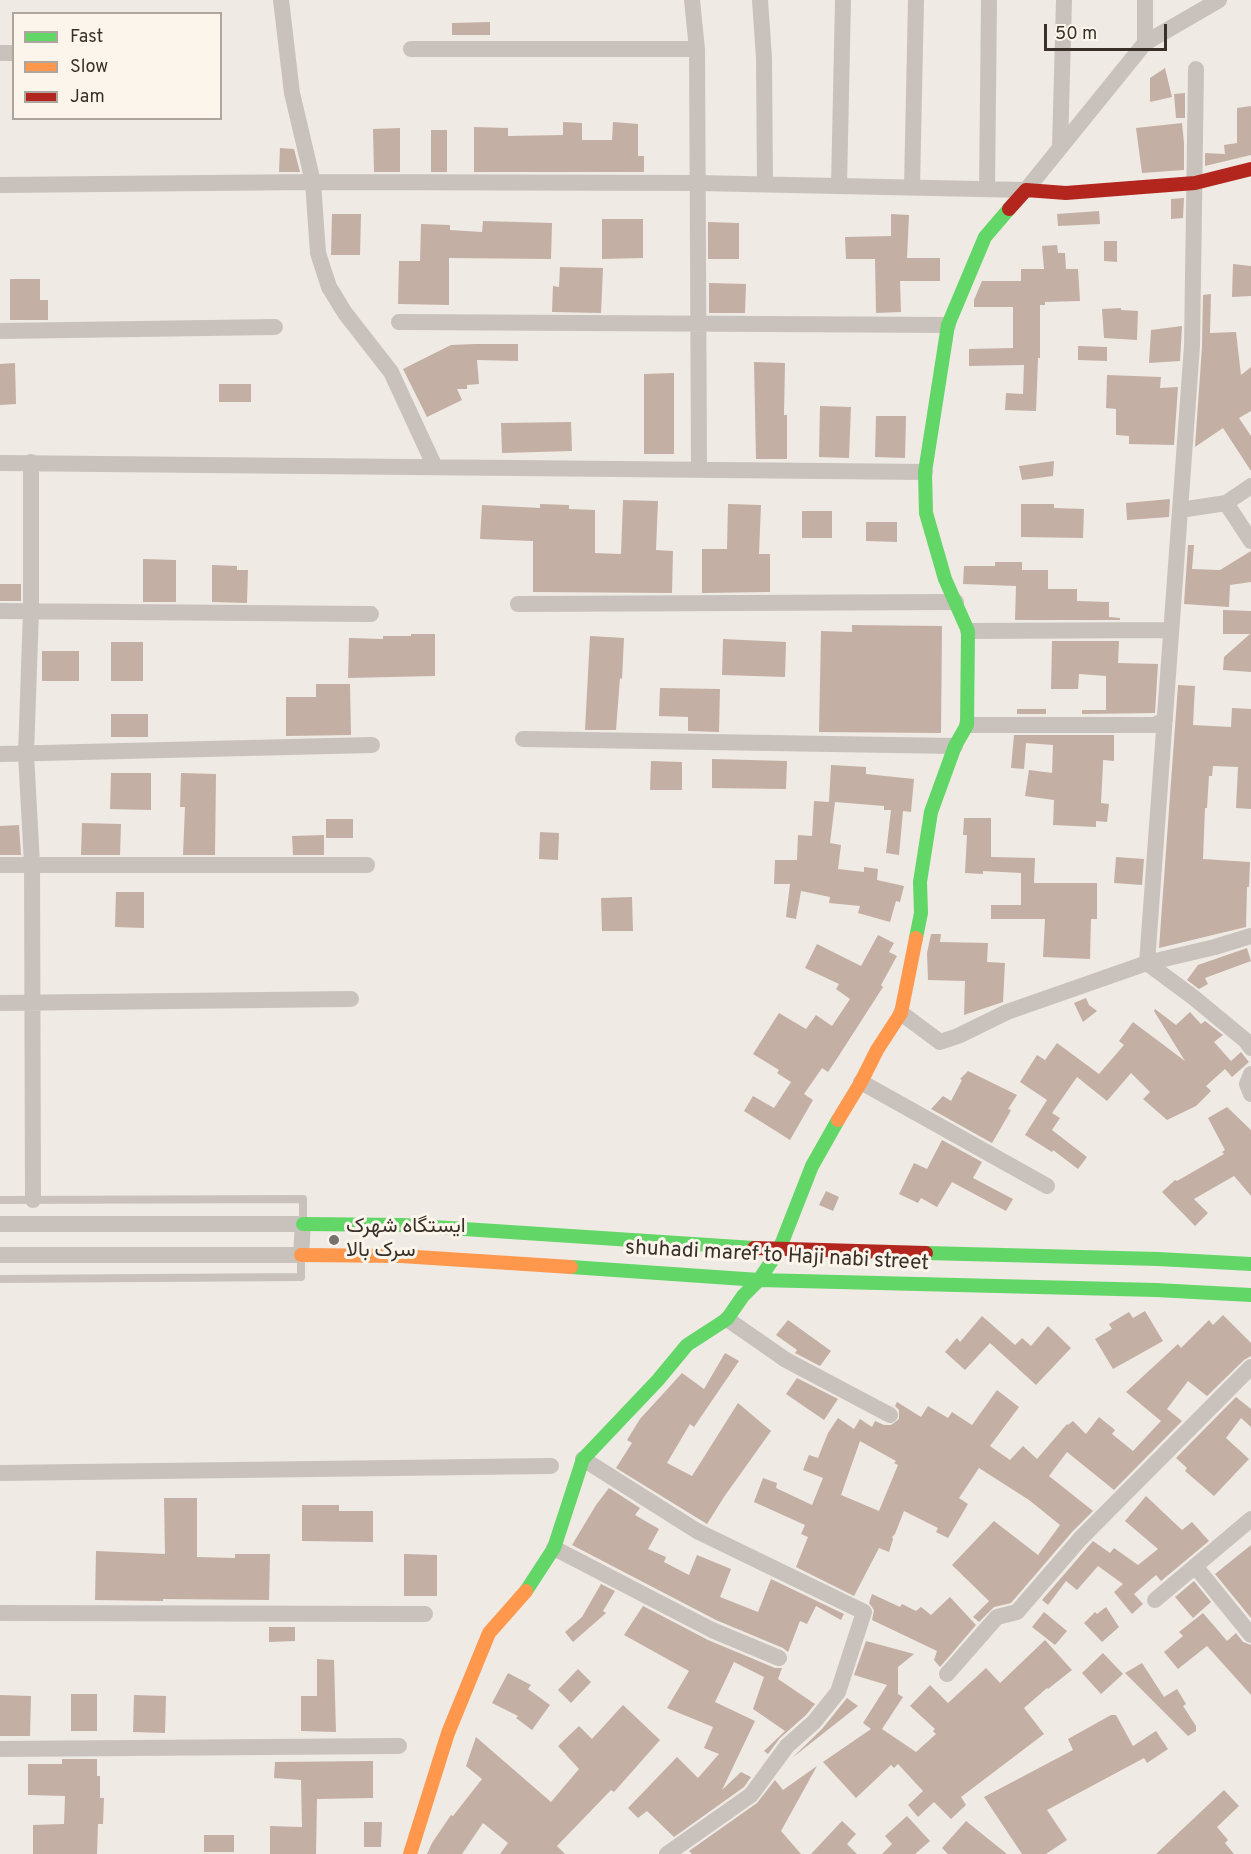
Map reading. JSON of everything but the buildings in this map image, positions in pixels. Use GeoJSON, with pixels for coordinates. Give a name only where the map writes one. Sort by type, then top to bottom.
{"type":"FeatureCollection","features":[{"type":"Feature","properties":{"kind":"street"},"geometry":{"type":"LineString","coordinates":[[281,0],[292,93],[312,182],[318,253],[329,287],[345,313],[391,372],[435,467]]}},
{"type":"Feature","properties":{"kind":"street"},"geometry":{"type":"LineString","coordinates":[[692,0],[697,49],[699,469]]}},
{"type":"Feature","properties":{"kind":"street"},"geometry":{"type":"LineString","coordinates":[[760,0],[764,58],[765,184]]}},
{"type":"Feature","properties":{"kind":"street"},"geometry":{"type":"LineString","coordinates":[[839,186],[843,0]]}},
{"type":"Feature","properties":{"kind":"street"},"geometry":{"type":"LineString","coordinates":[[912,187],[916,0]]}},
{"type":"Feature","properties":{"kind":"street"},"geometry":{"type":"LineString","coordinates":[[987,189],[989,0]]}},
{"type":"Feature","properties":{"kind":"street"},"geometry":{"type":"LineString","coordinates":[[1060,148],[1064,0]]}},
{"type":"Feature","properties":{"kind":"street"},"geometry":{"type":"LineString","coordinates":[[1144,43],[1145,0]]}},
{"type":"Feature","properties":{"kind":"street"},"geometry":{"type":"LineString","coordinates":[[410,1854],[448,1733],[489,1633],[526,1591],[554,1548],[583,1459],[658,1380],[687,1345],[726,1319],[743,1296],[759,1280],[779,1250],[812,1166],[877,1050],[901,1013],[921,913],[920,882],[931,813],[955,746],[967,725],[968,631],[945,579],[926,513],[925,472],[948,325],[984,237],[1026,190],[1144,43],[1213,1]]}},
{"type":"Feature","properties":{"kind":"street"},"geometry":{"type":"LineString","coordinates":[[411,49],[697,49]]}},
{"type":"Feature","properties":{"kind":"street"},"geometry":{"type":"LineString","coordinates":[[1147,963],[1192,346],[1196,69]]}},
{"type":"Feature","properties":{"kind":"street"},"geometry":{"type":"LineString","coordinates":[[0,185],[312,182],[697,183],[1026,190],[1066,193],[1195,183],[1251,169]]}},
{"type":"Feature","properties":{"kind":"street"},"geometry":{"type":"LineString","coordinates":[[399,322],[948,325]]}},
{"type":"Feature","properties":{"kind":"street"},"geometry":{"type":"LineString","coordinates":[[0,331],[275,327]]}},
{"type":"Feature","properties":{"kind":"street"},"geometry":{"type":"LineString","coordinates":[[31,462],[31,611],[26,754],[32,864],[33,1200]]}},
{"type":"Feature","properties":{"kind":"street"},"geometry":{"type":"LineString","coordinates":[[0,463],[925,472]]}},
{"type":"Feature","properties":{"kind":"street"},"geometry":{"type":"LineString","coordinates":[[1180,510],[1226,503],[1251,486]]}},
{"type":"Feature","properties":{"kind":"street"},"geometry":{"type":"LineString","coordinates":[[1226,503],[1251,541]]}},
{"type":"Feature","properties":{"kind":"street"},"geometry":{"type":"LineString","coordinates":[[518,604],[956,602]]}},
{"type":"Feature","properties":{"kind":"street"},"geometry":{"type":"LineString","coordinates":[[0,611],[371,614]]}},
{"type":"Feature","properties":{"kind":"street"},"geometry":{"type":"LineString","coordinates":[[968,631],[1171,630]]}},
{"type":"Feature","properties":{"kind":"street"},"geometry":{"type":"LineString","coordinates":[[967,725],[1154,725],[1165,720]]}},
{"type":"Feature","properties":{"kind":"street"},"geometry":{"type":"LineString","coordinates":[[523,739],[955,746]]}},
{"type":"Feature","properties":{"kind":"street"},"geometry":{"type":"LineString","coordinates":[[0,754],[372,745]]}},
{"type":"Feature","properties":{"kind":"street"},"geometry":{"type":"LineString","coordinates":[[0,865],[367,865]]}},
{"type":"Feature","properties":{"kind":"street"},"geometry":{"type":"LineString","coordinates":[[901,1013],[940,1042],[958,1036],[1007,1012],[1147,963],[1215,947],[1251,932]]}},
{"type":"Feature","properties":{"kind":"street"},"geometry":{"type":"LineString","coordinates":[[1147,963],[1193,997],[1245,1040],[1251,1048]]}},
{"type":"Feature","properties":{"kind":"street"},"geometry":{"type":"LineString","coordinates":[[0,1003],[351,999]]}},
{"type":"Feature","properties":{"kind":"street"},"geometry":{"type":"LineString","coordinates":[[1251,1074],[1247,1084],[1251,1094]]}},
{"type":"Feature","properties":{"kind":"street"},"geometry":{"type":"LineString","coordinates":[[861,1082],[1047,1186]]}},
{"type":"Feature","properties":{"kind":"street"},"geometry":{"type":"LineString","coordinates":[[0,1224],[403,1225],[779,1250],[1158,1259],[1251,1264]]}},
{"type":"Feature","properties":{"kind":"street"},"geometry":{"type":"LineString","coordinates":[[0,1255],[302,1254],[303,1224]]}},
{"type":"Feature","properties":{"kind":"street","name":"shuhadi maref to Haji nabi street"},"geometry":{"type":"LineString","coordinates":[[302,1254],[401,1256],[759,1280],[886,1285],[1156,1290],[1251,1295]]}},
{"type":"Feature","properties":{"kind":"street"},"geometry":{"type":"LineString","coordinates":[[726,1319],[786,1360],[890,1415]]}},
{"type":"Feature","properties":{"kind":"street"},"geometry":{"type":"LineString","coordinates":[[947,1674],[997,1617],[1017,1611],[1080,1539],[1251,1367]]}},
{"type":"Feature","properties":{"kind":"street"},"geometry":{"type":"LineString","coordinates":[[583,1459],[698,1531],[864,1612],[838,1692],[814,1722],[787,1746],[751,1795],[667,1854]]}},
{"type":"Feature","properties":{"kind":"street"},"geometry":{"type":"LineString","coordinates":[[0,1473],[551,1466]]}},
{"type":"Feature","properties":{"kind":"street"},"geometry":{"type":"LineString","coordinates":[[1155,1600],[1251,1519]]}},
{"type":"Feature","properties":{"kind":"street"},"geometry":{"type":"LineString","coordinates":[[554,1548],[712,1630],[778,1658]]}},
{"type":"Feature","properties":{"kind":"street"},"geometry":{"type":"LineString","coordinates":[[1195,1566],[1251,1635]]}},
{"type":"Feature","properties":{"kind":"street"},"geometry":{"type":"LineString","coordinates":[[0,1613],[424,1614]]}},
{"type":"Feature","properties":{"kind":"street"},"geometry":{"type":"LineString","coordinates":[[0,1749],[399,1746]]}},
{"type":"Feature","properties":{"kind":"lane"},"geometry":{"type":"LineString","coordinates":[[0,1200],[303,1199],[303,1224]]}},
{"type":"Feature","properties":{"kind":"lane"},"geometry":{"type":"LineString","coordinates":[[0,1279],[301,1277],[302,1254]]}},
{"type":"Feature","properties":{"kind":"traffic: fast"},"geometry":{"type":"LineString","coordinates":[[916,938],[921,913],[920,882],[931,812],[955,746],[967,725],[968,631],[945,579],[926,513],[925,472],[948,325],[985,237],[1009,209]]}},
{"type":"Feature","properties":{"kind":"traffic: fast"},"geometry":{"type":"LineString","coordinates":[[526,1591],[554,1548],[583,1459],[658,1380],[687,1345],[727,1319],[743,1296],[759,1280],[779,1250],[812,1166],[838,1120]]}},
{"type":"Feature","properties":{"kind":"traffic: fast"},"geometry":{"type":"LineString","coordinates":[[303,1224],[403,1225],[754,1248]]}},
{"type":"Feature","properties":{"kind":"traffic: fast"},"geometry":{"type":"LineString","coordinates":[[926,1253],[1158,1259],[1251,1264]]}},
{"type":"Feature","properties":{"kind":"traffic: fast"},"geometry":{"type":"LineString","coordinates":[[571,1267],[759,1280],[1156,1290],[1251,1295]]}},
{"type":"Feature","properties":{"kind":"traffic: slow"},"geometry":{"type":"LineString","coordinates":[[838,1120],[877,1050],[901,1013],[916,938]]}},
{"type":"Feature","properties":{"kind":"traffic: slow"},"geometry":{"type":"LineString","coordinates":[[301,1255],[401,1256],[571,1267]]}},
{"type":"Feature","properties":{"kind":"traffic: slow"},"geometry":{"type":"LineString","coordinates":[[410,1854],[448,1733],[489,1633],[526,1591]]}},
{"type":"Feature","properties":{"kind":"traffic: jam"},"geometry":{"type":"LineString","coordinates":[[1009,209],[1026,190],[1066,193],[1195,183],[1251,169]]}},
{"type":"Feature","properties":{"kind":"traffic: jam"},"geometry":{"type":"LineString","coordinates":[[754,1248],[926,1253]]}},
{"type":"Feature","properties":{"kind":"place","name":"ایستگاه شهرک سرک بالا"},"geometry":{"type":"Point","coordinates":[334,1240]}}]}
